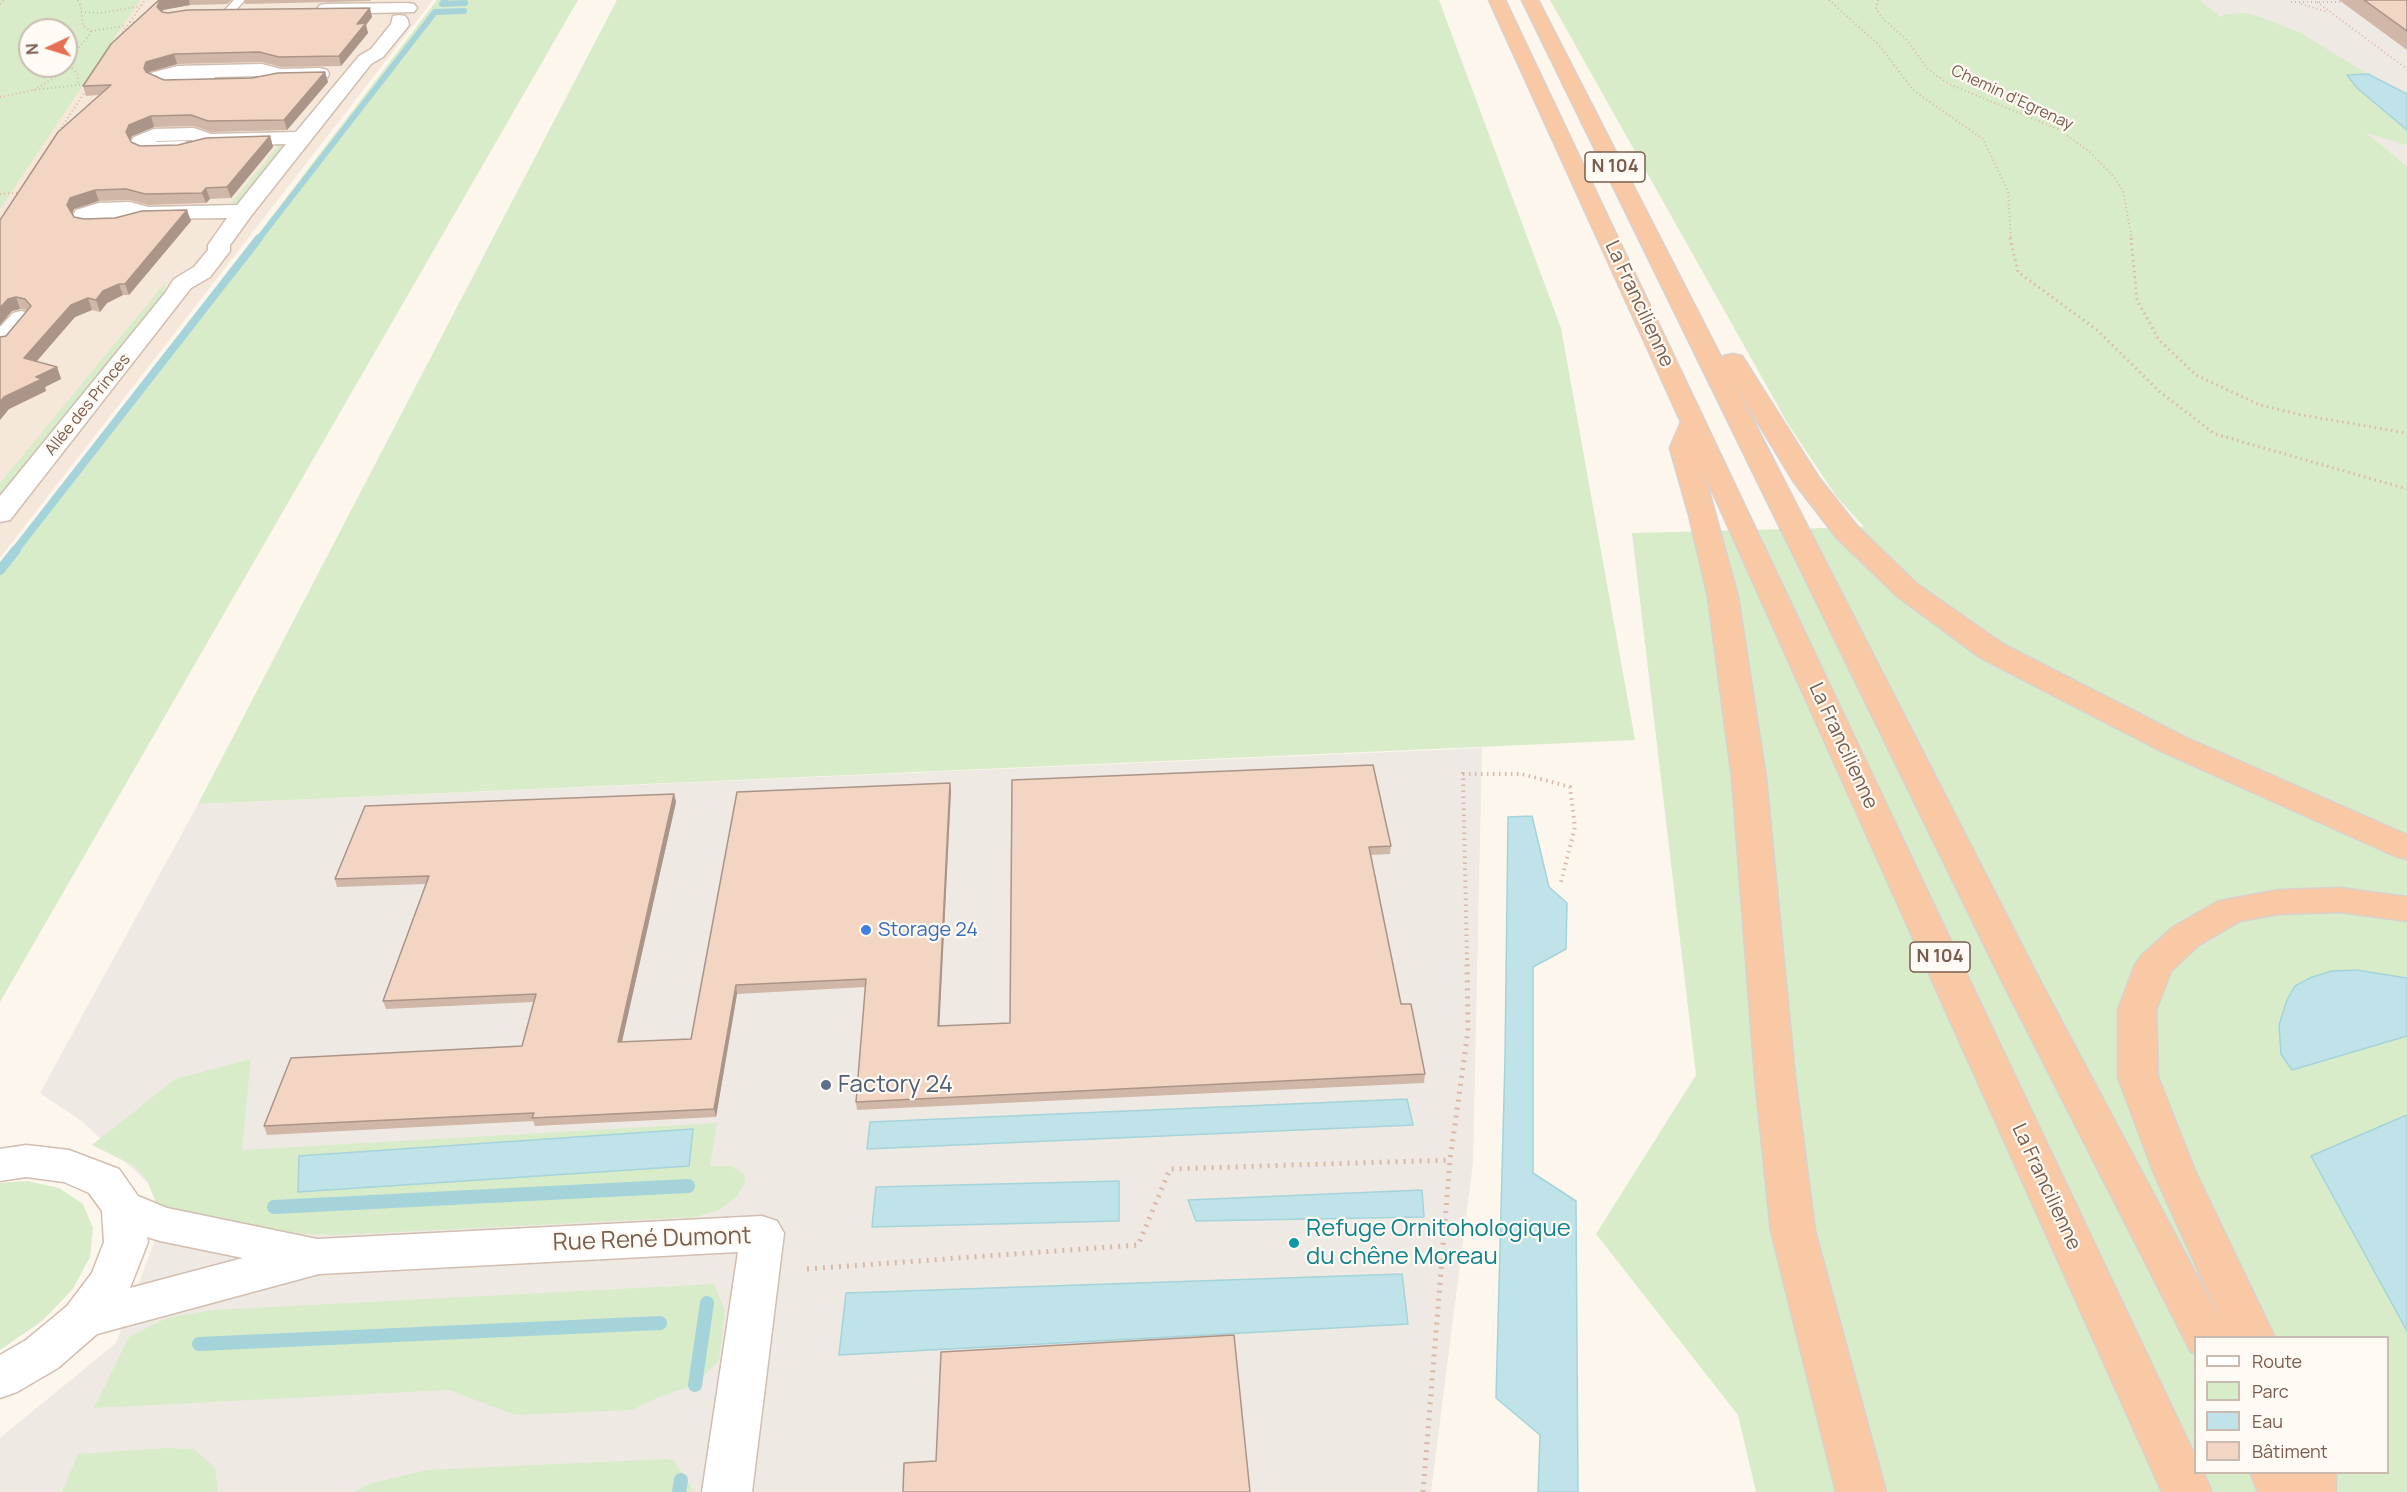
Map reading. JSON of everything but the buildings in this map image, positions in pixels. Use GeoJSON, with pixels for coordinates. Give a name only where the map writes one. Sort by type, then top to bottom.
{"type":"FeatureCollection","features":[{"type":"Feature","properties":{"kind":"highway","name":"La Francilienne"},"geometry":{"type":"LineString","coordinates":[[1497,0],[2187,1492]]}},
{"type":"Feature","properties":{"kind":"highway","name":"La Francilienne"},"geometry":{"type":"LineString","coordinates":[[1530,0],[2012,964],[2206,1336]]}},
{"type":"Feature","properties":{"kind":"highway"},"geometry":{"type":"LineString","coordinates":[[1699,335],[1728,352],[1808,482],[1847,532],[1907,590],[2002,656],[2175,745],[2407,848]]}},
{"type":"Feature","properties":{"kind":"highway"},"geometry":{"type":"LineString","coordinates":[[1694,422],[1683,448],[1703,515],[1723,597],[1749,778],[1774,1077],[1793,1231],[1861,1492]]}},
{"type":"Feature","properties":{"kind":"highway"},"geometry":{"type":"LineString","coordinates":[[2251,1336],[2174,1171],[2138,1077],[2136,1010],[2154,965],[2186,936],[2230,911],[2279,902],[2340,900],[2407,909]]}},
{"type":"Feature","properties":{"kind":"highway"},"geometry":{"type":"LineString","coordinates":[[2274,1474],[2283,1492]]}},
{"type":"Feature","properties":{"kind":"highway"},"geometry":{"type":"LineString","coordinates":[[2311,1492],[2312,1474]]}},
{"type":"Feature","properties":{"kind":"street"},"geometry":{"type":"LineString","coordinates":[[209,11],[240,7]]}},
{"type":"Feature","properties":{"kind":"street"},"geometry":{"type":"LineString","coordinates":[[310,9],[407,9]]}},
{"type":"Feature","properties":{"kind":"street","name":"Allée des Princes"},"geometry":{"type":"LineString","coordinates":[[0,514],[175,296],[182,284],[202,273],[219,251],[219,245],[243,211],[360,67],[377,53],[400,26],[407,9]]}},
{"type":"Feature","properties":{"kind":"street"},"geometry":{"type":"LineString","coordinates":[[280,75],[262,70],[177,72],[158,77],[167,82],[255,80],[280,75],[360,67]]}},
{"type":"Feature","properties":{"kind":"street"},"geometry":{"type":"LineString","coordinates":[[209,140],[303,138]]}},
{"type":"Feature","properties":{"kind":"street"},"geometry":{"type":"LineString","coordinates":[[145,214],[243,211]]}},
{"type":"Feature","properties":{"kind":"street"},"geometry":{"type":"LineString","coordinates":[[0,341],[21,318]]}},
{"type":"Feature","properties":{"kind":"street"},"geometry":{"type":"LineString","coordinates":[[0,1165],[26,1161],[69,1166],[104,1181],[123,1208],[126,1242],[111,1282],[83,1319],[42,1354],[0,1378]]}},
{"type":"Feature","properties":{"kind":"street","name":"Rue René Dumont"},"geometry":{"type":"LineString","coordinates":[[123,1208],[160,1224],[319,1256]]}},
{"type":"Feature","properties":{"kind":"street","name":"Rue René Dumont"},"geometry":{"type":"LineString","coordinates":[[83,1319],[319,1256],[762,1233],[728,1492]]}},
{"type":"Feature","properties":{"kind":"path"},"geometry":{"type":"LineString","coordinates":[[0,4],[4,0]]}},
{"type":"Feature","properties":{"kind":"path"},"geometry":{"type":"LineString","coordinates":[[77,0],[82,26],[91,31],[126,26]]}},
{"type":"Feature","properties":{"kind":"path"},"geometry":{"type":"LineString","coordinates":[[115,44],[145,0]]}},
{"type":"Feature","properties":{"kind":"path"},"geometry":{"type":"LineString","coordinates":[[1829,0],[1879,45],[1913,90],[1983,140],[2008,191],[2010,237],[2018,272],[2097,330],[2160,392],[2215,434],[2407,489]]}},
{"type":"Feature","properties":{"kind":"path","name":"Chemin d'Egrenay"},"geometry":{"type":"LineString","coordinates":[[1878,0],[1876,9],[1884,20],[1906,39],[1927,68],[1937,76],[1950,84],[2058,129],[2090,152],[2114,177],[2123,191],[2131,233],[2137,300],[2159,340],[2196,375],[2260,405],[2302,415],[2407,433]]}},
{"type":"Feature","properties":{"kind":"path"},"geometry":{"type":"LineString","coordinates":[[2283,0],[2333,14]]}},
{"type":"Feature","properties":{"kind":"path"},"geometry":{"type":"LineString","coordinates":[[2291,2],[2350,2]]}},
{"type":"Feature","properties":{"kind":"path"},"geometry":{"type":"LineString","coordinates":[[2316,2],[2407,69]]}},
{"type":"Feature","properties":{"kind":"path"},"geometry":{"type":"LineString","coordinates":[[81,12],[100,12],[141,6]]}},
{"type":"Feature","properties":{"kind":"path"},"geometry":{"type":"LineString","coordinates":[[130,22],[139,22]]}},
{"type":"Feature","properties":{"kind":"path"},"geometry":{"type":"LineString","coordinates":[[78,51],[91,31]]}},
{"type":"Feature","properties":{"kind":"path"},"geometry":{"type":"LineString","coordinates":[[34,90],[54,78]]}},
{"type":"Feature","properties":{"kind":"path"},"geometry":{"type":"LineString","coordinates":[[78,78],[78,85]]}},
{"type":"Feature","properties":{"kind":"path"},"geometry":{"type":"LineString","coordinates":[[0,97],[90,83],[24,183]]}},
{"type":"Feature","properties":{"kind":"path"},"geometry":{"type":"LineString","coordinates":[[50,144],[61,142]]}},
{"type":"Feature","properties":{"kind":"path"},"geometry":{"type":"LineString","coordinates":[[0,194],[18,193],[13,201]]}},
{"type":"Feature","properties":{"kind":"path"},"geometry":{"type":"LineString","coordinates":[[1424,1492],[1450,1160],[1468,1031],[1463,774],[1522,774],[1570,788],[1575,827],[1560,886]]}},
{"type":"Feature","properties":{"kind":"path"},"geometry":{"type":"LineString","coordinates":[[807,1269],[1138,1245],[1170,1170],[1450,1160]]}},
{"type":"Feature","properties":{"kind":"shaded area"},"geometry":{"type":"Polygon","coordinates":[[[0,0],[433,0],[0,558],[0,0]]]}},
{"type":"Feature","properties":{"kind":"shaded area"},"geometry":{"type":"Polygon","coordinates":[[[2200,0],[2407,0],[2407,166],[2200,0]]]}},
{"type":"Feature","properties":{"kind":"shaded area"},"geometry":{"type":"Polygon","coordinates":[[[1482,748],[1473,1163],[1431,1492],[0,1492],[0,1438],[116,1343],[169,1203],[83,1122],[40,1093],[198,804],[1482,748]]]}},
{"type":"Feature","properties":{"kind":"green space"},"geometry":{"type":"Polygon","coordinates":[[[0,0],[140,0],[0,209],[0,0]]]}},
{"type":"Feature","properties":{"kind":"green space"},"geometry":{"type":"Polygon","coordinates":[[[437,0],[578,0],[0,1002],[0,572],[437,0]]]}},
{"type":"Feature","properties":{"kind":"green space"},"geometry":{"type":"Polygon","coordinates":[[[617,0],[1439,0],[1561,328],[1635,740],[198,804],[617,0]]]}},
{"type":"Feature","properties":{"kind":"green space"},"geometry":{"type":"Polygon","coordinates":[[[1550,0],[2200,0],[2221,17],[2226,14],[2245,13],[2299,32],[2368,74],[2348,75],[2357,88],[2407,130],[2407,145],[2366,133],[2407,166],[2407,978],[2356,970],[2292,1070],[2407,1036],[2407,1115],[2311,1156],[2407,1331],[2407,1492],[1756,1492],[1738,1415],[1596,1234],[1696,1075],[1632,533],[1864,527],[1836,496],[1788,424],[1550,0]]]}},
{"type":"Feature","properties":{"kind":"green space"},"geometry":{"type":"Polygon","coordinates":[[[281,143],[286,145],[241,202],[228,207],[281,143]]]}},
{"type":"Feature","properties":{"kind":"green space"},"geometry":{"type":"Polygon","coordinates":[[[165,283],[164,297],[0,498],[0,483],[165,283]]]}},
{"type":"Feature","properties":{"kind":"green space"},"geometry":{"type":"Polygon","coordinates":[[[251,1059],[242,1150],[717,1123],[710,1166],[732,1166],[744,1174],[745,1183],[737,1196],[719,1210],[695,1217],[337,1235],[292,1234],[166,1215],[156,1203],[147,1180],[134,1166],[92,1145],[175,1079],[251,1059]]]}},
{"type":"Feature","properties":{"kind":"green space"},"geometry":{"type":"Polygon","coordinates":[[[27,1181],[59,1188],[83,1204],[93,1228],[90,1257],[73,1289],[42,1321],[0,1350],[0,1183],[27,1181]]]}},
{"type":"Feature","properties":{"kind":"green space"},"geometry":{"type":"Polygon","coordinates":[[[714,1284],[725,1311],[719,1360],[695,1385],[659,1397],[632,1410],[515,1415],[449,1390],[94,1408],[129,1337],[167,1318],[214,1310],[714,1284]]]}},
{"type":"Feature","properties":{"kind":"green space"},"geometry":{"type":"Polygon","coordinates":[[[166,1448],[194,1449],[215,1468],[218,1492],[62,1492],[78,1454],[166,1448]]]}},
{"type":"Feature","properties":{"kind":"green space"},"geometry":{"type":"Polygon","coordinates":[[[667,1459],[674,1461],[694,1492],[354,1492],[372,1483],[427,1470],[667,1459]]]}},
{"type":"Feature","properties":{"kind":"water"},"geometry":{"type":"Polygon","coordinates":[[[2368,74],[2407,94],[2407,130],[2357,88],[2347,75],[2368,74]]]}},
{"type":"Feature","properties":{"kind":"water"},"geometry":{"type":"Polygon","coordinates":[[[1532,816],[1549,887],[1567,903],[1566,949],[1533,967],[1533,1173],[1576,1201],[1578,1492],[1538,1492],[1540,1435],[1496,1398],[1505,1059],[1508,817],[1532,816]]]}},
{"type":"Feature","properties":{"kind":"water"},"geometry":{"type":"Polygon","coordinates":[[[2356,970],[2407,978],[2407,1036],[2292,1070],[2281,1054],[2279,1025],[2287,1000],[2295,986],[2312,977],[2332,971],[2356,970]]]}},
{"type":"Feature","properties":{"kind":"water"},"geometry":{"type":"Polygon","coordinates":[[[1407,1099],[1413,1125],[867,1149],[870,1122],[1407,1099]]]}},
{"type":"Feature","properties":{"kind":"water"},"geometry":{"type":"Polygon","coordinates":[[[2407,1115],[2407,1331],[2311,1156],[2407,1115]]]}},
{"type":"Feature","properties":{"kind":"water"},"geometry":{"type":"Polygon","coordinates":[[[693,1129],[689,1166],[298,1192],[299,1156],[693,1129]]]}},
{"type":"Feature","properties":{"kind":"water"},"geometry":{"type":"Polygon","coordinates":[[[1119,1181],[1119,1221],[872,1227],[876,1187],[1119,1181]]]}},
{"type":"Feature","properties":{"kind":"water"},"geometry":{"type":"Polygon","coordinates":[[[1422,1190],[1424,1217],[1196,1221],[1188,1200],[1422,1190]]]}},
{"type":"Feature","properties":{"kind":"water"},"geometry":{"type":"Polygon","coordinates":[[[1402,1274],[1408,1324],[839,1355],[846,1293],[1402,1274]]]}},
{"type":"Feature","properties":{"kind":"waterway"},"geometry":{"type":"LineString","coordinates":[[445,0],[442,4],[465,3]]}},
{"type":"Feature","properties":{"kind":"waterway"},"geometry":{"type":"LineString","coordinates":[[258,240],[435,12],[464,11]]}},
{"type":"Feature","properties":{"kind":"waterway"},"geometry":{"type":"LineString","coordinates":[[14,552],[259,238]]}},
{"type":"Feature","properties":{"kind":"waterway"},"geometry":{"type":"LineString","coordinates":[[0,570],[16,550]]}},
{"type":"Feature","properties":{"kind":"waterway"},"geometry":{"type":"LineString","coordinates":[[274,1207],[688,1186]]}},
{"type":"Feature","properties":{"kind":"waterway"},"geometry":{"type":"LineString","coordinates":[[695,1385],[707,1303]]}},
{"type":"Feature","properties":{"kind":"waterway"},"geometry":{"type":"LineString","coordinates":[[199,1344],[660,1323]]}},
{"type":"Feature","properties":{"kind":"waterway"},"geometry":{"type":"LineString","coordinates":[[679,1492],[681,1480]]}},
{"type":"Feature","properties":{"kind":"place","name":"Storage 24"},"geometry":{"type":"Point","coordinates":[866,930]}},
{"type":"Feature","properties":{"kind":"place","name":"Factory 24"},"geometry":{"type":"Point","coordinates":[826,1085]}},
{"type":"Feature","properties":{"kind":"place","name":"Refuge Ornitohologique du chêne Moreau"},"geometry":{"type":"Point","coordinates":[1294,1243]}}]}
